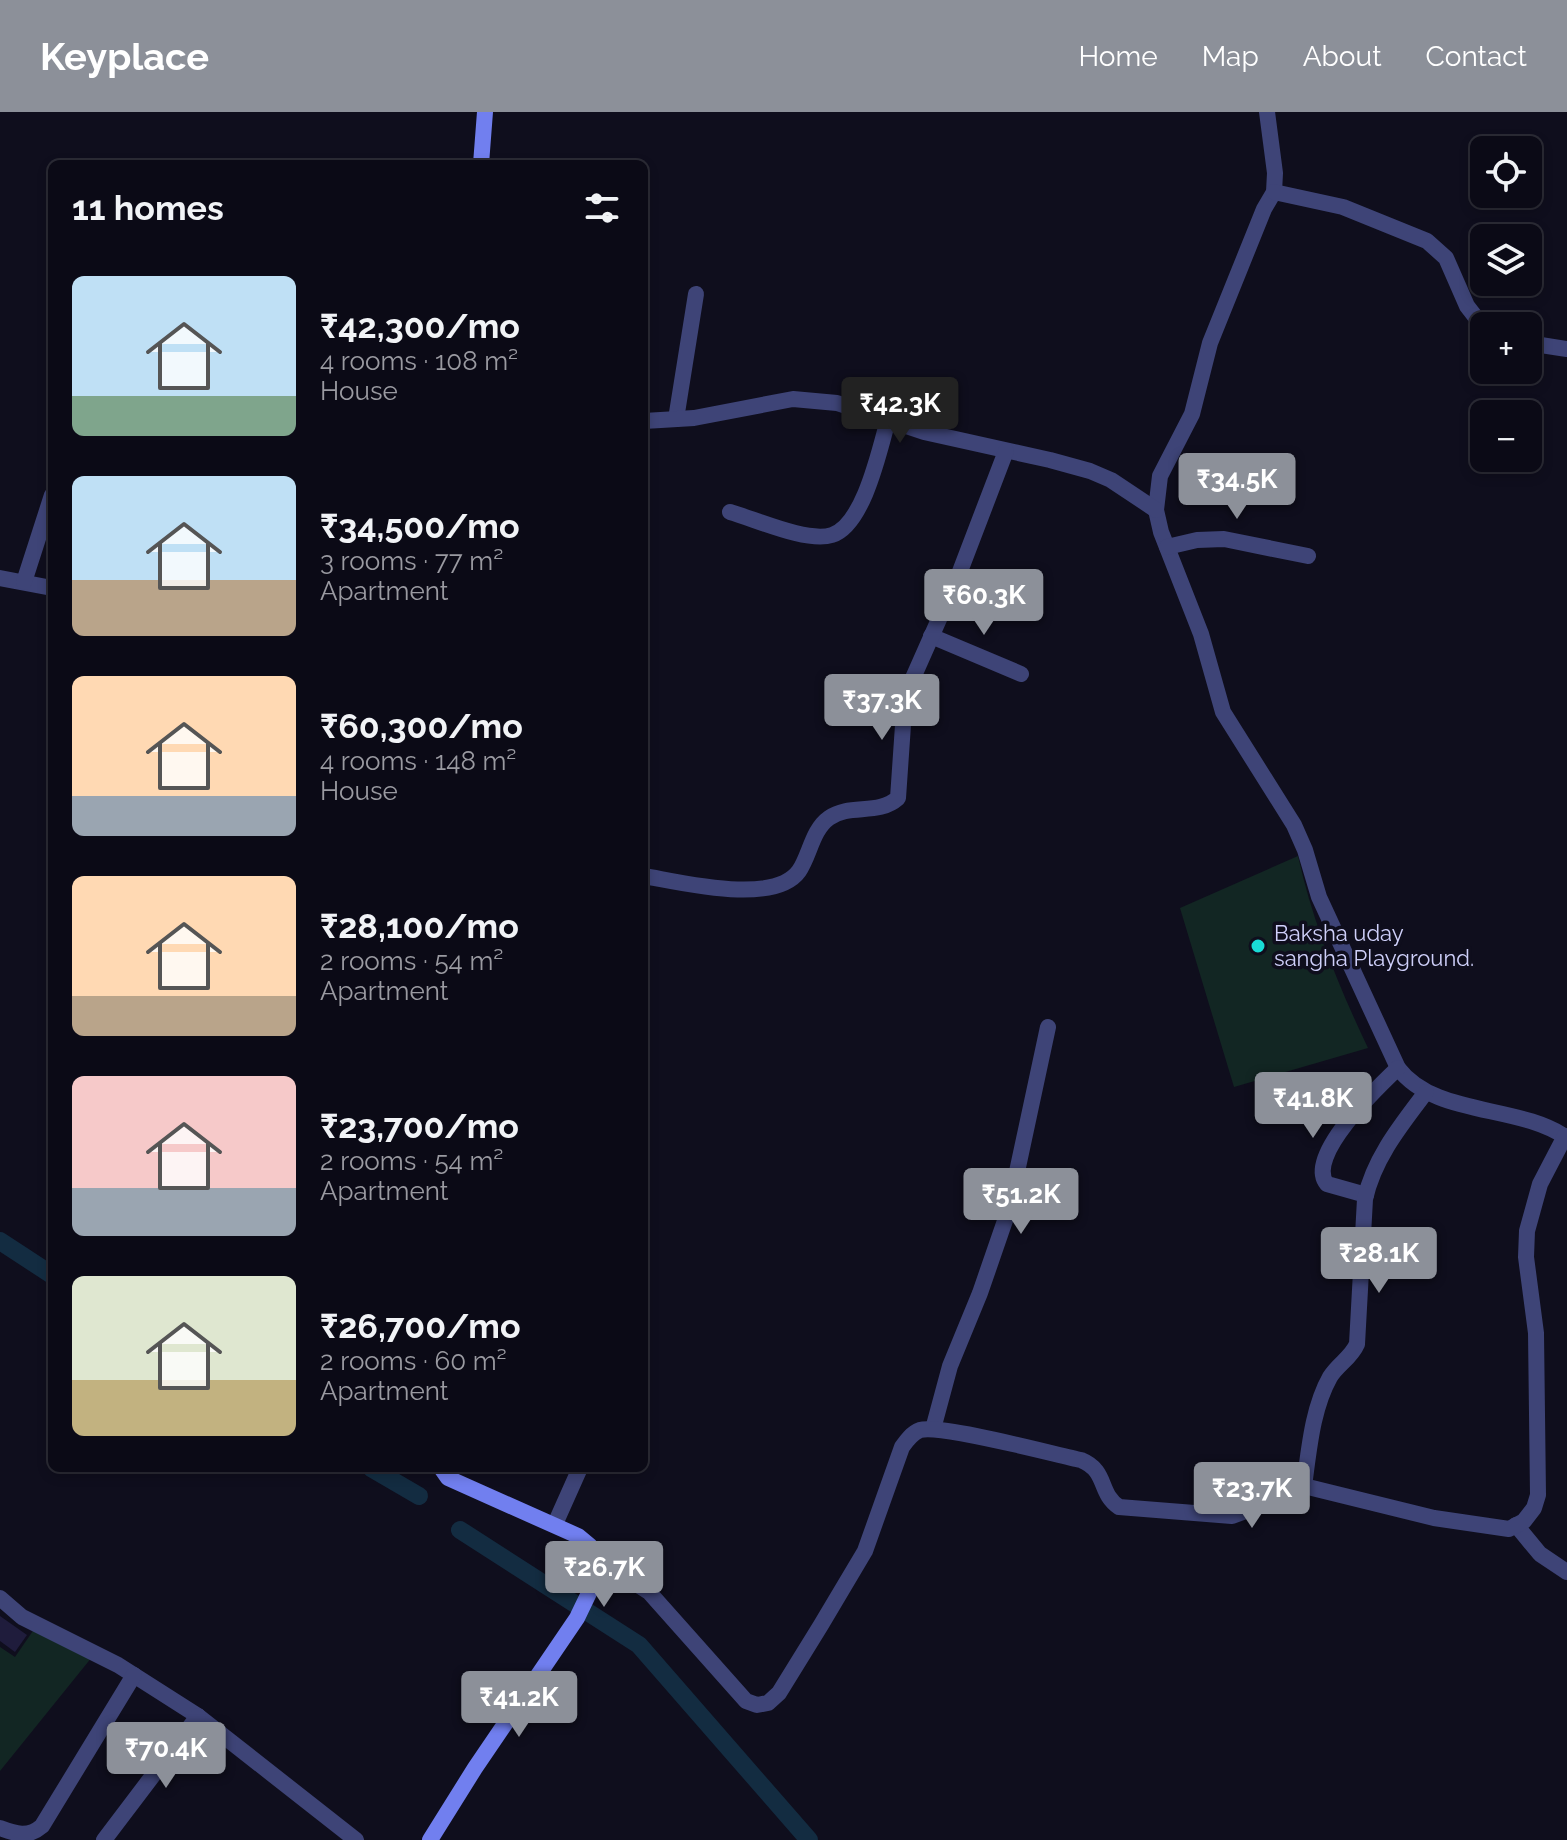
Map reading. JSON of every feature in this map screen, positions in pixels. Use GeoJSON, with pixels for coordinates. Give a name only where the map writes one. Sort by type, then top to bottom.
{"type":"FeatureCollection","features":[{"type":"Feature","properties":{"kind":"street"},"geometry":{"type":"LineString","coordinates":[[481,160],[485,112]]}},
{"type":"Feature","properties":{"kind":"street"},"geometry":{"type":"LineString","coordinates":[[598,1575],[635,1583],[649,1592],[746,1701],[757,1705],[768,1703],[779,1693],[865,1551],[902,1447],[909,1437],[920,1430],[933,1429],[1081,1460],[1093,1465],[1100,1473],[1109,1501],[1119,1507],[1232,1516],[1243,1512],[1265,1488],[1304,1486],[1486,1528],[1509,1529],[1524,1521],[1534,1508],[1538,1495],[1536,1333],[1526,1257],[1527,1231],[1540,1184],[1566,1137],[1536,1122],[1426,1092],[1405,1078],[1398,1068],[1319,897],[1294,825],[1223,712],[1201,634],[1156,510],[1160,476],[1192,414],[1210,343],[1264,209],[1274,192],[1275,173],[1267,112]]}},
{"type":"Feature","properties":{"kind":"street"},"geometry":{"type":"LineString","coordinates":[[1274,192],[1343,207],[1427,241],[1446,258],[1472,312]]}},
{"type":"Feature","properties":{"kind":"street"},"geometry":{"type":"LineString","coordinates":[[676,419],[696,294]]}},
{"type":"Feature","properties":{"kind":"street"},"geometry":{"type":"LineString","coordinates":[[1542,345],[1567,349]]}},
{"type":"Feature","properties":{"kind":"street"},"geometry":{"type":"LineString","coordinates":[[648,421],[676,419],[793,399],[837,403],[924,432],[1090,471],[1111,480],[1156,510]]}},
{"type":"Feature","properties":{"kind":"street"},"geometry":{"type":"LineString","coordinates":[[730,512],[804,535],[832,535],[850,520],[865,494],[888,420]]}},
{"type":"Feature","properties":{"kind":"street"},"geometry":{"type":"LineString","coordinates":[[648,877],[719,889],[780,885],[796,876],[819,828],[829,818],[838,813],[883,808],[898,798],[905,696],[959,574],[1006,451]]}},
{"type":"Feature","properties":{"kind":"street"},"geometry":{"type":"LineString","coordinates":[[24,582],[48,507]]}},
{"type":"Feature","properties":{"kind":"street"},"geometry":{"type":"LineString","coordinates":[[1167,547],[1197,540],[1224,539],[1308,556]]}},
{"type":"Feature","properties":{"kind":"street"},"geometry":{"type":"LineString","coordinates":[[0,578],[48,587]]}},
{"type":"Feature","properties":{"kind":"street"},"geometry":{"type":"LineString","coordinates":[[931,636],[1021,674]]}},
{"type":"Feature","properties":{"kind":"street"},"geometry":{"type":"LineString","coordinates":[[933,1429],[950,1366],[980,1293],[1009,1209],[1048,1027]]}},
{"type":"Feature","properties":{"kind":"street"},"geometry":{"type":"LineString","coordinates":[[1366,1195],[1327,1184],[1323,1169],[1339,1131],[1398,1068]]}},
{"type":"Feature","properties":{"kind":"street"},"geometry":{"type":"LineString","coordinates":[[1304,1486],[1310,1443],[1321,1400],[1329,1379],[1357,1344],[1366,1195],[1389,1141],[1426,1092]]}},
{"type":"Feature","properties":{"kind":"street"},"geometry":{"type":"LineString","coordinates":[[430,1840],[577,1618],[598,1575],[590,1546],[578,1536],[448,1478],[444,1472]]}},
{"type":"Feature","properties":{"kind":"street"},"geometry":{"type":"LineString","coordinates":[[555,1524],[578,1472]]}},
{"type":"Feature","properties":{"kind":"street"},"geometry":{"type":"LineString","coordinates":[[1516,1525],[1540,1554],[1567,1572]]}},
{"type":"Feature","properties":{"kind":"street"},"geometry":{"type":"LineString","coordinates":[[0,1598],[22,1617],[134,1675],[198,1716],[356,1840]]}},
{"type":"Feature","properties":{"kind":"street"},"geometry":{"type":"LineString","coordinates":[[0,1828],[25,1835],[33,1834],[42,1826],[134,1675]]}},
{"type":"Feature","properties":{"kind":"street"},"geometry":{"type":"LineString","coordinates":[[104,1840],[198,1716]]}},
{"type":"Feature","properties":{"kind":"green space","name":"Baksha uday sangha Playground."},"geometry":{"type":"Polygon","coordinates":[[[1298,856],[1327,954],[1368,1048],[1234,1087],[1180,908],[1298,856]]]}},
{"type":"Feature","properties":{"kind":"green space"},"geometry":{"type":"Polygon","coordinates":[[[37,1625],[92,1657],[0,1771],[0,1647],[15,1657],[37,1625]]]}},
{"type":"Feature","properties":{"kind":"building"},"geometry":{"type":"Polygon","coordinates":[[[0,1616],[27,1635],[15,1652],[0,1641],[0,1616]]]}},
{"type":"Feature","properties":{"kind":"waterway"},"geometry":{"type":"LineString","coordinates":[[0,1241],[48,1272]]}},
{"type":"Feature","properties":{"kind":"waterway"},"geometry":{"type":"LineString","coordinates":[[378,1472],[419,1496]]}},
{"type":"Feature","properties":{"kind":"waterway"},"geometry":{"type":"LineString","coordinates":[[460,1530],[639,1645],[809,1840]]}},
{"type":"Feature","properties":{"kind":"place","name":"Baksha uday sangha Playground."},"geometry":{"type":"Point","coordinates":[1258,946]}}]}
